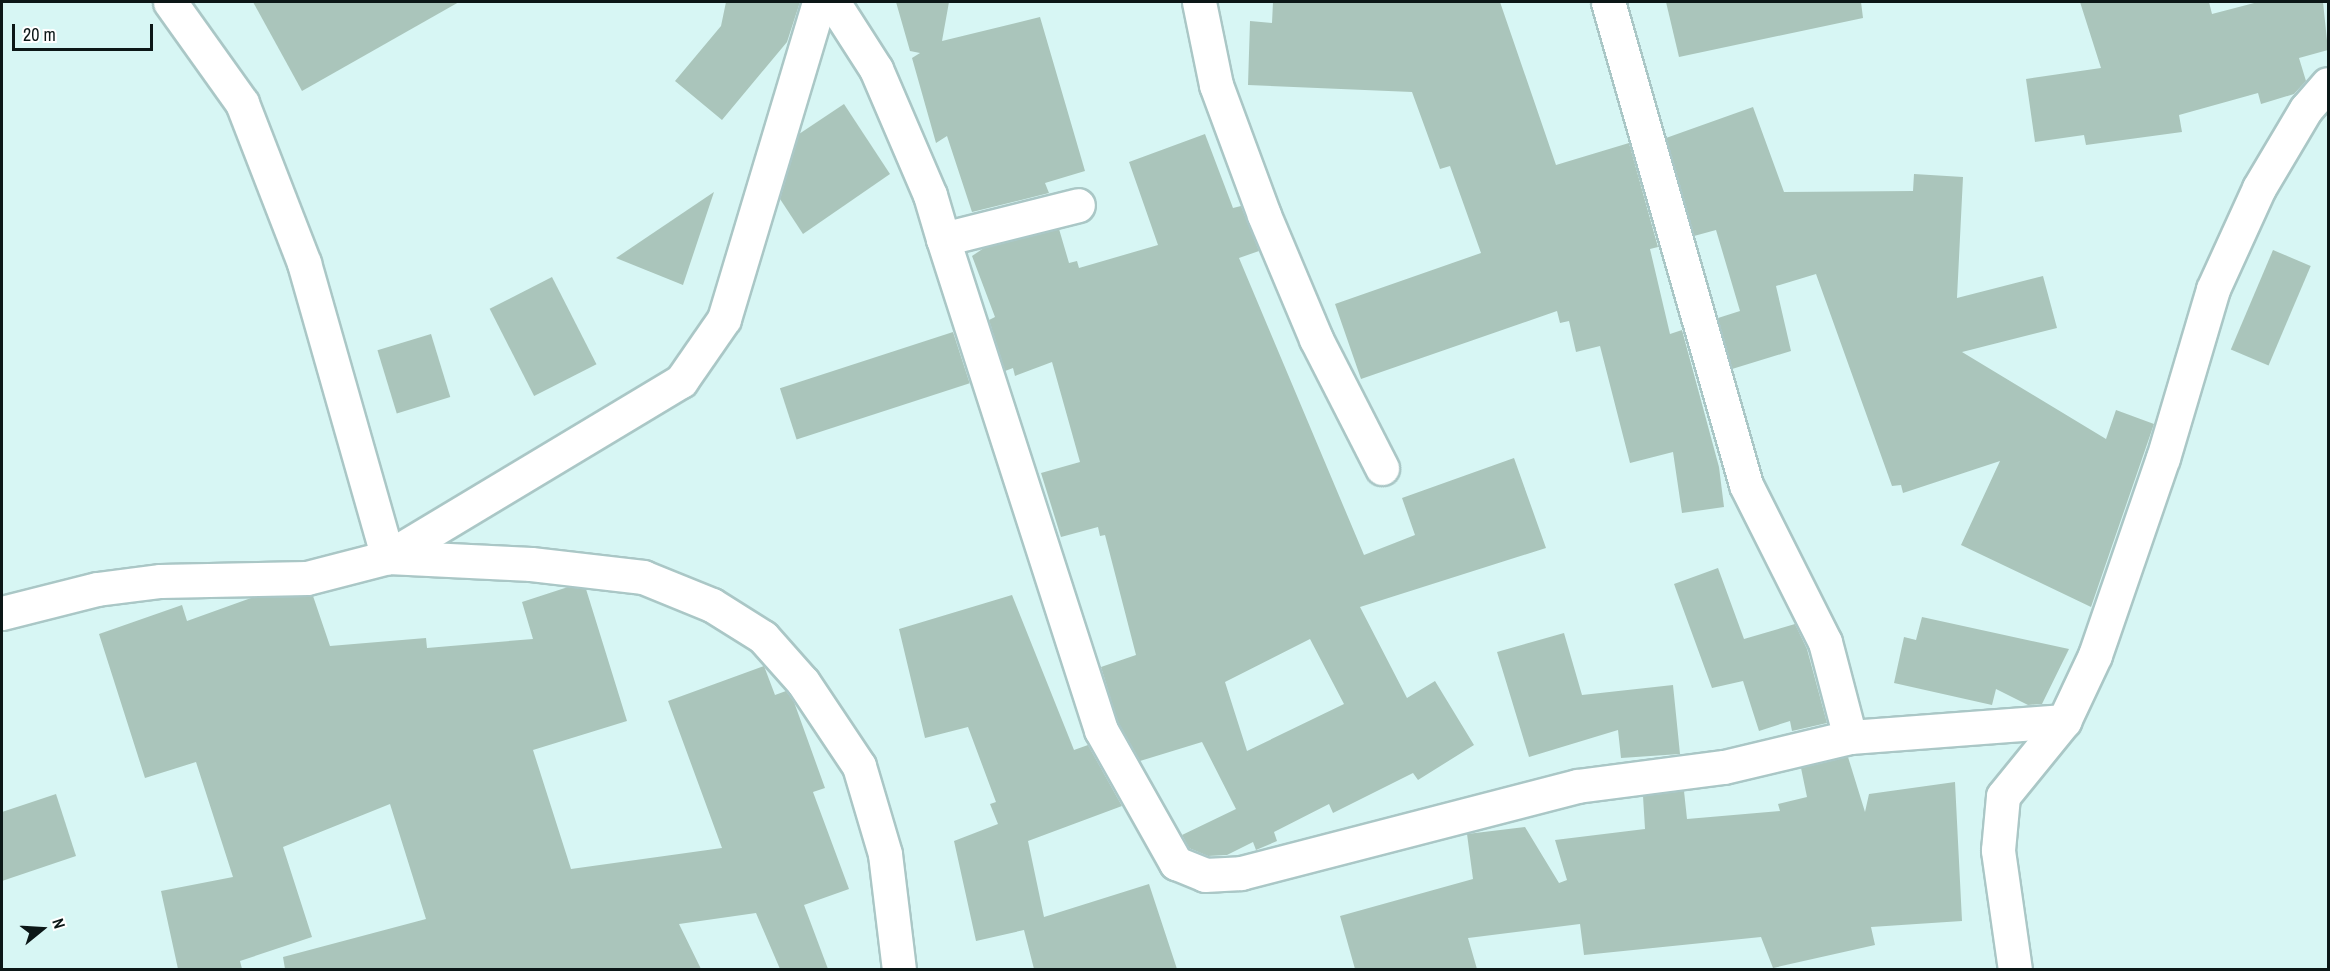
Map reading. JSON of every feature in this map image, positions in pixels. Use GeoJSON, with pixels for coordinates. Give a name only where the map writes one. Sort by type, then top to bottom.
{"type":"FeatureCollection","features":[{"type":"Feature","properties":{"kind":"street"},"geometry":{"type":"LineString","coordinates":[[170,2],[242,103],[304,263],[388,557]]}},
{"type":"Feature","properties":{"kind":"street"},"geometry":{"type":"LineString","coordinates":[[2,613],[97,589],[160,581],[307,578],[388,557],[574,450],[681,381],[703,355],[724,319],[819,2]]}},
{"type":"Feature","properties":{"kind":"street"},"geometry":{"type":"LineString","coordinates":[[833,2],[876,69],[930,195],[1101,730],[1176,863],[1205,875],[1241,873],[1577,786],[1724,767],[1850,737],[2064,721]]}},
{"type":"Feature","properties":{"kind":"street"},"geometry":{"type":"LineString","coordinates":[[1199,2],[1216,85],[1264,215],[1316,339],[1382,468]]}},
{"type":"Feature","properties":{"kind":"street"},"geometry":{"type":"LineString","coordinates":[[1608,2],[1746,485],[1825,642],[1850,737]]}},
{"type":"Feature","properties":{"kind":"street"},"geometry":{"type":"LineString","coordinates":[[2015,969],[1998,850],[2003,796],[2064,721],[2095,655],[2163,458],[2213,290],[2259,188],[2306,109],[2328,84]]}},
{"type":"Feature","properties":{"kind":"street"},"geometry":{"type":"LineString","coordinates":[[943,239],[1078,205]]}},
{"type":"Feature","properties":{"kind":"street"},"geometry":{"type":"LineString","coordinates":[[388,557],[531,564],[644,577],[712,605],[763,637],[803,682],[859,766],[885,854],[899,969]]}},
{"type":"Feature","properties":{"kind":"building"},"geometry":{"type":"Polygon","coordinates":[[[253,2],[459,2],[302,91],[253,2]]]}},
{"type":"Feature","properties":{"kind":"building"},"geometry":{"type":"Polygon","coordinates":[[[726,2],[800,2],[787,42],[722,120],[675,81],[721,26],[726,2]]]}},
{"type":"Feature","properties":{"kind":"building"},"geometry":{"type":"Polygon","coordinates":[[[896,2],[949,2],[942,41],[1040,17],[1085,171],[1045,183],[1049,193],[972,212],[947,136],[936,143],[912,58],[920,53],[910,51],[896,2]]]}},
{"type":"Feature","properties":{"kind":"building"},"geometry":{"type":"Polygon","coordinates":[[[1273,2],[1500,2],[1556,165],[1629,143],[1658,247],[1650,249],[1670,334],[1682,330],[1719,467],[1724,507],[1682,513],[1673,452],[1630,463],[1600,346],[1576,352],[1569,321],[1560,323],[1557,311],[1361,379],[1335,304],[1481,253],[1450,166],[1440,169],[1412,92],[1248,85],[1250,21],[1272,23],[1273,2]]]}},
{"type":"Feature","properties":{"kind":"building"},"geometry":{"type":"Polygon","coordinates":[[[1666,2],[1861,2],[1863,18],[1679,57],[1666,2]]]}},
{"type":"Feature","properties":{"kind":"building"},"geometry":{"type":"Polygon","coordinates":[[[2080,2],[2209,2],[2212,14],[2258,2],[2323,2],[2328,50],[2299,58],[2306,81],[2294,94],[2261,104],[2258,93],[2179,115],[2182,132],[2086,145],[2084,135],[2035,142],[2026,79],[2101,68],[2080,2]]]}},
{"type":"Feature","properties":{"kind":"building"},"geometry":{"type":"Polygon","coordinates":[[[844,104],[890,174],[803,234],[780,199],[799,134],[844,104]]]}},
{"type":"Feature","properties":{"kind":"building"},"geometry":{"type":"Polygon","coordinates":[[[1753,107],[1784,192],[1913,191],[1914,174],[1963,177],[1957,298],[2043,276],[2057,328],[1962,352],[2106,439],[2116,410],[2154,424],[2091,607],[1961,545],[2000,461],[1903,493],[1901,485],[1892,486],[1816,274],[1776,286],[1791,351],[1732,369],[1718,318],[1740,311],[1716,230],[1694,236],[1666,138],[1753,107]]]}},
{"type":"Feature","properties":{"kind":"building"},"geometry":{"type":"Polygon","coordinates":[[[1205,134],[1233,208],[1241,206],[1259,251],[1239,258],[1364,555],[1415,535],[1402,498],[1514,458],[1546,548],[1360,607],[1407,698],[1435,681],[1474,745],[1418,780],[1413,773],[1333,813],[1329,804],[1274,832],[1277,841],[1256,850],[1253,842],[1227,855],[1208,856],[1189,848],[1182,835],[1236,809],[1202,742],[1140,761],[1118,723],[1101,667],[1136,655],[1105,535],[1100,536],[1098,527],[1061,537],[1041,473],[1080,462],[1052,362],[1015,376],[1013,368],[1005,371],[989,320],[995,317],[972,256],[984,248],[1059,229],[1069,263],[1077,261],[1079,268],[1158,245],[1129,162],[1205,134]],[[1310,639],[1225,682],[1247,751],[1344,704],[1310,639]]]}},
{"type":"Feature","properties":{"kind":"building"},"geometry":{"type":"Polygon","coordinates":[[[714,192],[683,285],[616,258],[714,192]]]}},
{"type":"Feature","properties":{"kind":"building"},"geometry":{"type":"Polygon","coordinates":[[[2273,250],[2311,266],[2269,365],[2231,349],[2273,250]]]}},
{"type":"Feature","properties":{"kind":"building"},"geometry":{"type":"Polygon","coordinates":[[[552,277],[596,364],[534,396],[490,309],[552,277]]]}},
{"type":"Feature","properties":{"kind":"building"},"geometry":{"type":"Polygon","coordinates":[[[953,332],[970,383],[797,440],[780,388],[953,332]]]}},
{"type":"Feature","properties":{"kind":"building"},"geometry":{"type":"Polygon","coordinates":[[[431,334],[450,397],[397,413],[377,350],[431,334]]]}},
{"type":"Feature","properties":{"kind":"building"},"geometry":{"type":"Polygon","coordinates":[[[1718,568],[1744,639],[1795,624],[1807,649],[1827,723],[1792,731],[1790,721],[1759,731],[1743,681],[1712,688],[1674,584],[1718,568]]]}},
{"type":"Feature","properties":{"kind":"building"},"geometry":{"type":"Polygon","coordinates":[[[568,587],[586,589],[627,721],[533,750],[571,869],[722,848],[668,701],[764,666],[775,695],[786,691],[794,702],[825,788],[813,792],[849,889],[804,905],[828,969],[780,969],[756,913],[679,924],[701,969],[285,969],[283,957],[426,919],[390,804],[283,847],[312,937],[240,961],[242,969],[178,969],[161,891],[233,877],[196,762],[145,778],[99,634],[182,605],[187,621],[251,598],[313,596],[330,646],[426,638],[427,648],[533,639],[522,602],[568,587]]]}},
{"type":"Feature","properties":{"kind":"building"},"geometry":{"type":"Polygon","coordinates":[[[1012,595],[1074,750],[1088,745],[1122,806],[1028,841],[1044,917],[1149,884],[1177,969],[1034,969],[1024,930],[976,941],[954,841],[998,824],[990,804],[996,802],[968,727],[925,738],[899,629],[1012,595]]]}},
{"type":"Feature","properties":{"kind":"building"},"geometry":{"type":"Polygon","coordinates":[[[1922,617],[2069,649],[2042,704],[2028,705],[1996,689],[1992,705],[1894,683],[1904,637],[1916,640],[1922,617]]]}},
{"type":"Feature","properties":{"kind":"building"},"geometry":{"type":"Polygon","coordinates":[[[1564,633],[1582,695],[1673,685],[1680,754],[1621,758],[1618,730],[1529,757],[1497,652],[1564,633]]]}},
{"type":"Feature","properties":{"kind":"building"},"geometry":{"type":"Polygon","coordinates":[[[1848,757],[1865,812],[1869,794],[1955,782],[1962,921],[1871,927],[1875,945],[1773,968],[1761,937],[1584,955],[1580,924],[1468,938],[1477,969],[1355,969],[1340,916],[1473,879],[1467,834],[1525,827],[1559,883],[1567,880],[1555,840],[1645,829],[1643,796],[1684,791],[1687,819],[1780,811],[1778,804],[1807,797],[1801,768],[1848,757]]]}},
{"type":"Feature","properties":{"kind":"building"},"geometry":{"type":"Polygon","coordinates":[[[56,794],[76,856],[2,881],[2,812],[56,794]]]}}]}
